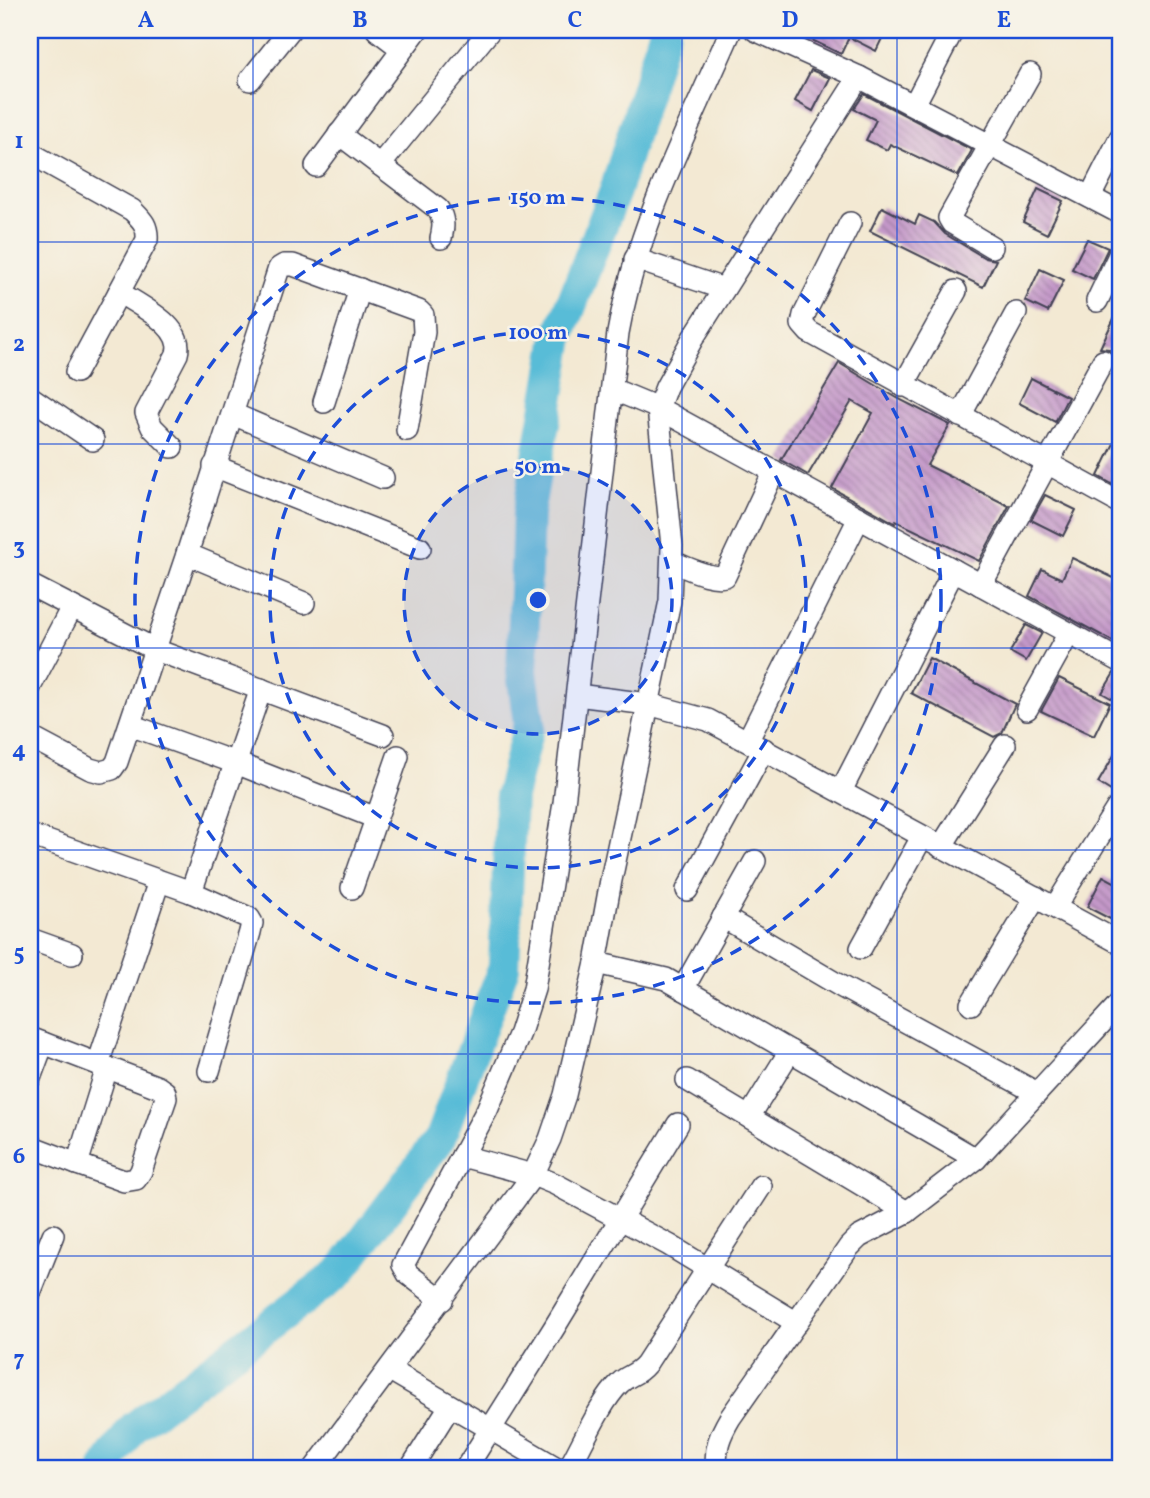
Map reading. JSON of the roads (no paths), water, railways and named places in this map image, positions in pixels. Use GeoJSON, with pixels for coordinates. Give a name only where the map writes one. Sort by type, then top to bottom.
{"type":"FeatureCollection","features":[{"type":"Feature","properties":{"kind":"street"},"geometry":{"type":"LineString","coordinates":[[250,80],[290,30]]}},
{"type":"Feature","properties":{"kind":"street"},"geometry":{"type":"LineString","coordinates":[[377,30],[402,49]]}},
{"type":"Feature","properties":{"kind":"street"},"geometry":{"type":"LineString","coordinates":[[316,166],[416,30]]}},
{"type":"Feature","properties":{"kind":"street"},"geometry":{"type":"LineString","coordinates":[[380,165],[490,30]]}},
{"type":"Feature","properties":{"kind":"street"},"geometry":{"type":"LineString","coordinates":[[442,1300],[408,1274],[403,1265],[502,1076],[534,989],[564,803],[624,301],[650,214],[731,30]]}},
{"type":"Feature","properties":{"kind":"street"},"geometry":{"type":"LineString","coordinates":[[755,30],[859,77],[1120,213]]}},
{"type":"Feature","properties":{"kind":"street"},"geometry":{"type":"LineString","coordinates":[[914,105],[953,30]]}},
{"type":"Feature","properties":{"kind":"street"},"geometry":{"type":"LineString","coordinates":[[992,247],[952,223],[949,218],[1030,74]]}},
{"type":"Feature","properties":{"kind":"street"},"geometry":{"type":"LineString","coordinates":[[315,1468],[533,1175],[550,1139],[565,1095],[596,963],[670,601],[672,562],[658,408],[666,387],[724,289],[859,77]]}},
{"type":"Feature","properties":{"kind":"street"},"geometry":{"type":"LineString","coordinates":[[339,134],[438,209],[444,227],[441,238]]}},
{"type":"Feature","properties":{"kind":"street"},"geometry":{"type":"LineString","coordinates":[[1090,197],[1120,138]]}},
{"type":"Feature","properties":{"kind":"street"},"geometry":{"type":"LineString","coordinates":[[30,153],[132,210],[148,229],[147,240],[76,372]]}},
{"type":"Feature","properties":{"kind":"street"},"geometry":{"type":"LineString","coordinates":[[850,222],[804,315],[802,324],[809,332],[1120,503]]}},
{"type":"Feature","properties":{"kind":"street"},"geometry":{"type":"LineString","coordinates":[[1097,301],[1120,253]]}},
{"type":"Feature","properties":{"kind":"street"},"geometry":{"type":"LineString","coordinates":[[635,259],[724,289]]}},
{"type":"Feature","properties":{"kind":"street"},"geometry":{"type":"LineString","coordinates":[[30,737],[90,769],[101,772],[112,769],[117,762],[156,650],[279,268],[293,265],[419,311],[423,315],[424,332],[407,430]]}},
{"type":"Feature","properties":{"kind":"street"},"geometry":{"type":"LineString","coordinates":[[324,402],[360,289]]}},
{"type":"Feature","properties":{"kind":"street"},"geometry":{"type":"LineString","coordinates":[[903,386],[956,291]]}},
{"type":"Feature","properties":{"kind":"street"},"geometry":{"type":"LineString","coordinates":[[119,292],[166,324],[176,335],[179,345],[177,354],[146,413],[152,427],[172,447]]}},
{"type":"Feature","properties":{"kind":"street"},"geometry":{"type":"LineString","coordinates":[[960,416],[1016,313]]}},
{"type":"Feature","properties":{"kind":"street"},"geometry":{"type":"LineString","coordinates":[[981,585],[1103,361]]}},
{"type":"Feature","properties":{"kind":"street"},"geometry":{"type":"LineString","coordinates":[[612,389],[658,408],[1120,661]]}},
{"type":"Feature","properties":{"kind":"street"},"geometry":{"type":"LineString","coordinates":[[30,397],[93,440]]}},
{"type":"Feature","properties":{"kind":"street"},"geometry":{"type":"LineString","coordinates":[[233,414],[383,478]]}},
{"type":"Feature","properties":{"kind":"street"},"geometry":{"type":"LineString","coordinates":[[214,466],[420,548]]}},
{"type":"Feature","properties":{"kind":"street"},"geometry":{"type":"LineString","coordinates":[[672,562],[720,578],[725,576],[774,471]]}},
{"type":"Feature","properties":{"kind":"street"},"geometry":{"type":"LineString","coordinates":[[687,890],[859,518]]}},
{"type":"Feature","properties":{"kind":"street"},"geometry":{"type":"LineString","coordinates":[[187,554],[304,603]]}},
{"type":"Feature","properties":{"kind":"street"},"geometry":{"type":"LineString","coordinates":[[841,791],[954,570]]}},
{"type":"Feature","properties":{"kind":"street"},"geometry":{"type":"LineString","coordinates":[[30,585],[156,650],[383,735]]}},
{"type":"Feature","properties":{"kind":"street"},"geometry":{"type":"LineString","coordinates":[[30,688],[72,607]]}},
{"type":"Feature","properties":{"kind":"street"},"geometry":{"type":"LineString","coordinates":[[1027,709],[1069,633]]}},
{"type":"Feature","properties":{"kind":"street"},"geometry":{"type":"LineString","coordinates":[[191,892],[261,689]]}},
{"type":"Feature","properties":{"kind":"street"},"geometry":{"type":"LineString","coordinates":[[577,695],[648,704],[708,720],[1120,943]]}},
{"type":"Feature","properties":{"kind":"street"},"geometry":{"type":"LineString","coordinates":[[130,725],[376,818]]}},
{"type":"Feature","properties":{"kind":"street"},"geometry":{"type":"LineString","coordinates":[[861,948],[932,842],[1004,745]]}},
{"type":"Feature","properties":{"kind":"street"},"geometry":{"type":"LineString","coordinates":[[352,888],[398,756]]}},
{"type":"Feature","properties":{"kind":"street"},"geometry":{"type":"LineString","coordinates":[[1055,907],[1117,808]]}},
{"type":"Feature","properties":{"kind":"street"},"geometry":{"type":"LineString","coordinates":[[30,835],[191,892],[249,918],[252,923],[209,1072]]}},
{"type":"Feature","properties":{"kind":"street"},"geometry":{"type":"LineString","coordinates":[[683,989],[755,861]]}},
{"type":"Feature","properties":{"kind":"street"},"geometry":{"type":"LineString","coordinates":[[77,1164],[102,1066],[159,881]]}},
{"type":"Feature","properties":{"kind":"street"},"geometry":{"type":"LineString","coordinates":[[971,1004],[1036,897]]}},
{"type":"Feature","properties":{"kind":"street"},"geometry":{"type":"LineString","coordinates":[[723,917],[842,987],[1037,1093]]}},
{"type":"Feature","properties":{"kind":"street"},"geometry":{"type":"LineString","coordinates":[[30,939],[72,954]]}},
{"type":"Feature","properties":{"kind":"street"},"geometry":{"type":"LineString","coordinates":[[596,963],[666,979],[976,1159]]}},
{"type":"Feature","properties":{"kind":"street"},"geometry":{"type":"LineString","coordinates":[[717,1468],[715,1456],[720,1436],[839,1260],[859,1237],[907,1212],[976,1159],[1120,1003]]}},
{"type":"Feature","properties":{"kind":"street"},"geometry":{"type":"LineString","coordinates":[[30,1078],[36,1041],[162,1089],[166,1098],[136,1179],[124,1181],[30,1146]]}},
{"type":"Feature","properties":{"kind":"street"},"geometry":{"type":"LineString","coordinates":[[749,1117],[790,1051]]}},
{"type":"Feature","properties":{"kind":"street"},"geometry":{"type":"LineString","coordinates":[[687,1080],[907,1212]]}},
{"type":"Feature","properties":{"kind":"street"},"geometry":{"type":"LineString","coordinates":[[466,1468],[678,1124]]}},
{"type":"Feature","properties":{"kind":"street"},"geometry":{"type":"LineString","coordinates":[[462,1156],[533,1175],[565,1188],[709,1268],[797,1323]]}},
{"type":"Feature","properties":{"kind":"street"},"geometry":{"type":"LineString","coordinates":[[569,1468],[614,1392],[621,1382],[635,1375],[646,1364],[761,1186]]}},
{"type":"Feature","properties":{"kind":"street"},"geometry":{"type":"LineString","coordinates":[[30,1293],[53,1235]]}},
{"type":"Feature","properties":{"kind":"street"},"geometry":{"type":"LineString","coordinates":[[390,1370],[488,1430],[557,1468]]}},
{"type":"Feature","properties":{"kind":"street"},"geometry":{"type":"LineString","coordinates":[[411,1468],[450,1406]]}},
{"type":"Feature","properties":{"kind":"waterway"},"geometry":{"type":"LineString","coordinates":[[105,1468],[133,1428],[340,1272],[440,1138],[504,967],[511,796],[529,724],[522,672],[528,514],[559,337],[615,191],[665,30]]}}]}
